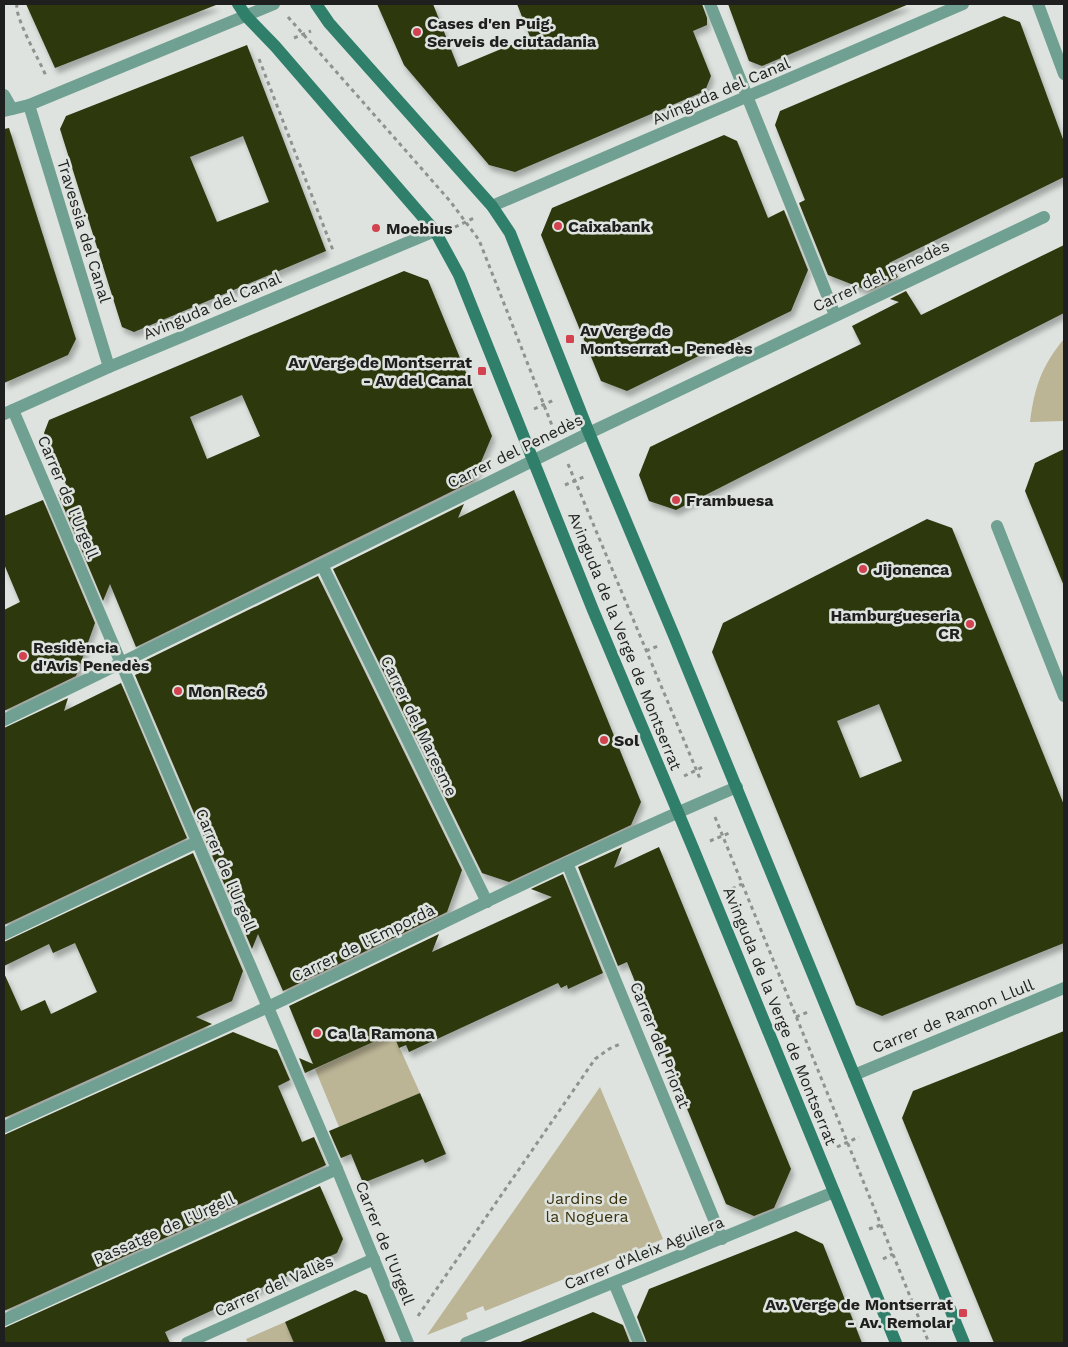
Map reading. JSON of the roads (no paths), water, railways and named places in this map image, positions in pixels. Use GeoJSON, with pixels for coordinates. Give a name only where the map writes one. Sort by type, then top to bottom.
{"type":"FeatureCollection","features":[{"type":"Feature","properties":{"kind":"street","name":"Avinguda de la Verge de Montserrat"},"geometry":{"type":"LineString","coordinates":[[238,4],[246,16],[275,46],[434,231],[458,275],[593,610],[896,1343]]}},
{"type":"Feature","properties":{"kind":"street"},"geometry":{"type":"LineString","coordinates":[[4,95],[8,110],[29,105],[274,4]]}},
{"type":"Feature","properties":{"kind":"street"},"geometry":{"type":"LineString","coordinates":[[316,4],[329,23],[492,206],[510,233],[589,433],[964,1343]]}},
{"type":"Feature","properties":{"kind":"street"},"geometry":{"type":"LineString","coordinates":[[710,4],[835,315]]}},
{"type":"Feature","properties":{"kind":"street","name":"Avinguda del Canal"},"geometry":{"type":"LineString","coordinates":[[492,206],[963,4]]}},
{"type":"Feature","properties":{"kind":"street"},"geometry":{"type":"LineString","coordinates":[[1038,4],[1064,74]]}},
{"type":"Feature","properties":{"kind":"street","name":"Travessia del Canal"},"geometry":{"type":"LineString","coordinates":[[29,105],[109,367]]}},
{"type":"Feature","properties":{"kind":"street","name":"Carrer del Penedès"},"geometry":{"type":"LineString","coordinates":[[4,720],[589,433],[1044,217]]}},
{"type":"Feature","properties":{"kind":"street","name":"Avinguda del Canal"},"geometry":{"type":"LineString","coordinates":[[8,412],[109,367],[434,231]]}},
{"type":"Feature","properties":{"kind":"street","name":"Carrer de l'Urgell"},"geometry":{"type":"LineString","coordinates":[[8,412],[120,664],[268,1007],[408,1343]]}},
{"type":"Feature","properties":{"kind":"street"},"geometry":{"type":"LineString","coordinates":[[997,526],[1064,696]]}},
{"type":"Feature","properties":{"kind":"street","name":"Carrer del Maresme"},"geometry":{"type":"LineString","coordinates":[[322,565],[487,902]]}},
{"type":"Feature","properties":{"kind":"street","name":"Carrer de l'Empordà"},"geometry":{"type":"LineString","coordinates":[[4,1127],[268,1007],[567,863],[736,787]]}},
{"type":"Feature","properties":{"kind":"street"},"geometry":{"type":"LineString","coordinates":[[4,934],[197,842]]}},
{"type":"Feature","properties":{"kind":"street","name":"Carrer del Priorat"},"geometry":{"type":"LineString","coordinates":[[567,863],[722,1239]]}},
{"type":"Feature","properties":{"kind":"street","name":"Carrer de Ramon Llull"},"geometry":{"type":"LineString","coordinates":[[854,1075],[1064,988]]}},
{"type":"Feature","properties":{"kind":"street","name":"Passatge de l'Urgell"},"geometry":{"type":"LineString","coordinates":[[4,1320],[337,1169]]}},
{"type":"Feature","properties":{"kind":"street","name":"Carrer d'Aleix Aguilera"},"geometry":{"type":"LineString","coordinates":[[466,1343],[834,1192]]}},
{"type":"Feature","properties":{"kind":"street","name":"Carrer del Vallès"},"geometry":{"type":"LineString","coordinates":[[187,1343],[374,1259]]}},
{"type":"Feature","properties":{"kind":"street"},"geometry":{"type":"LineString","coordinates":[[614,1282],[639,1343]]}},
{"type":"Feature","properties":{"kind":"place","name":"Cases d'en Puig. Serveis de ciutadania"},"geometry":{"type":"Point","coordinates":[417,32]}},
{"type":"Feature","properties":{"kind":"place","name":"Caixabank"},"geometry":{"type":"Point","coordinates":[558,226]}},
{"type":"Feature","properties":{"kind":"place","name":"Moebius"},"geometry":{"type":"Point","coordinates":[376,228]}},
{"type":"Feature","properties":{"kind":"place","name":"Av Verge de Montserrat - Penedès"},"geometry":{"type":"Point","coordinates":[570,339]}},
{"type":"Feature","properties":{"kind":"place","name":"Av Verge de Montserrat - Av del Canal"},"geometry":{"type":"Point","coordinates":[482,371]}},
{"type":"Feature","properties":{"kind":"place","name":"Frambuesa"},"geometry":{"type":"Point","coordinates":[676,500]}},
{"type":"Feature","properties":{"kind":"place","name":"Jijonenca"},"geometry":{"type":"Point","coordinates":[863,569]}},
{"type":"Feature","properties":{"kind":"place","name":"Hamburgueseria CR"},"geometry":{"type":"Point","coordinates":[970,624]}},
{"type":"Feature","properties":{"kind":"place","name":"Residència d'Avis Penedès"},"geometry":{"type":"Point","coordinates":[23,656]}},
{"type":"Feature","properties":{"kind":"place","name":"Mon Recó"},"geometry":{"type":"Point","coordinates":[178,691]}},
{"type":"Feature","properties":{"kind":"place","name":"Sol"},"geometry":{"type":"Point","coordinates":[604,740]}},
{"type":"Feature","properties":{"kind":"place","name":"Ca la Ramona"},"geometry":{"type":"Point","coordinates":[317,1033]}},
{"type":"Feature","properties":{"kind":"place","name":"Av. Verge de Montserrat - Av. Remolar"},"geometry":{"type":"Point","coordinates":[963,1313]}},
{"type":"Feature","properties":{"kind":"park label","name":"Jardins de la Noguera"},"geometry":{"type":"Point","coordinates":[587,1207]}}]}
